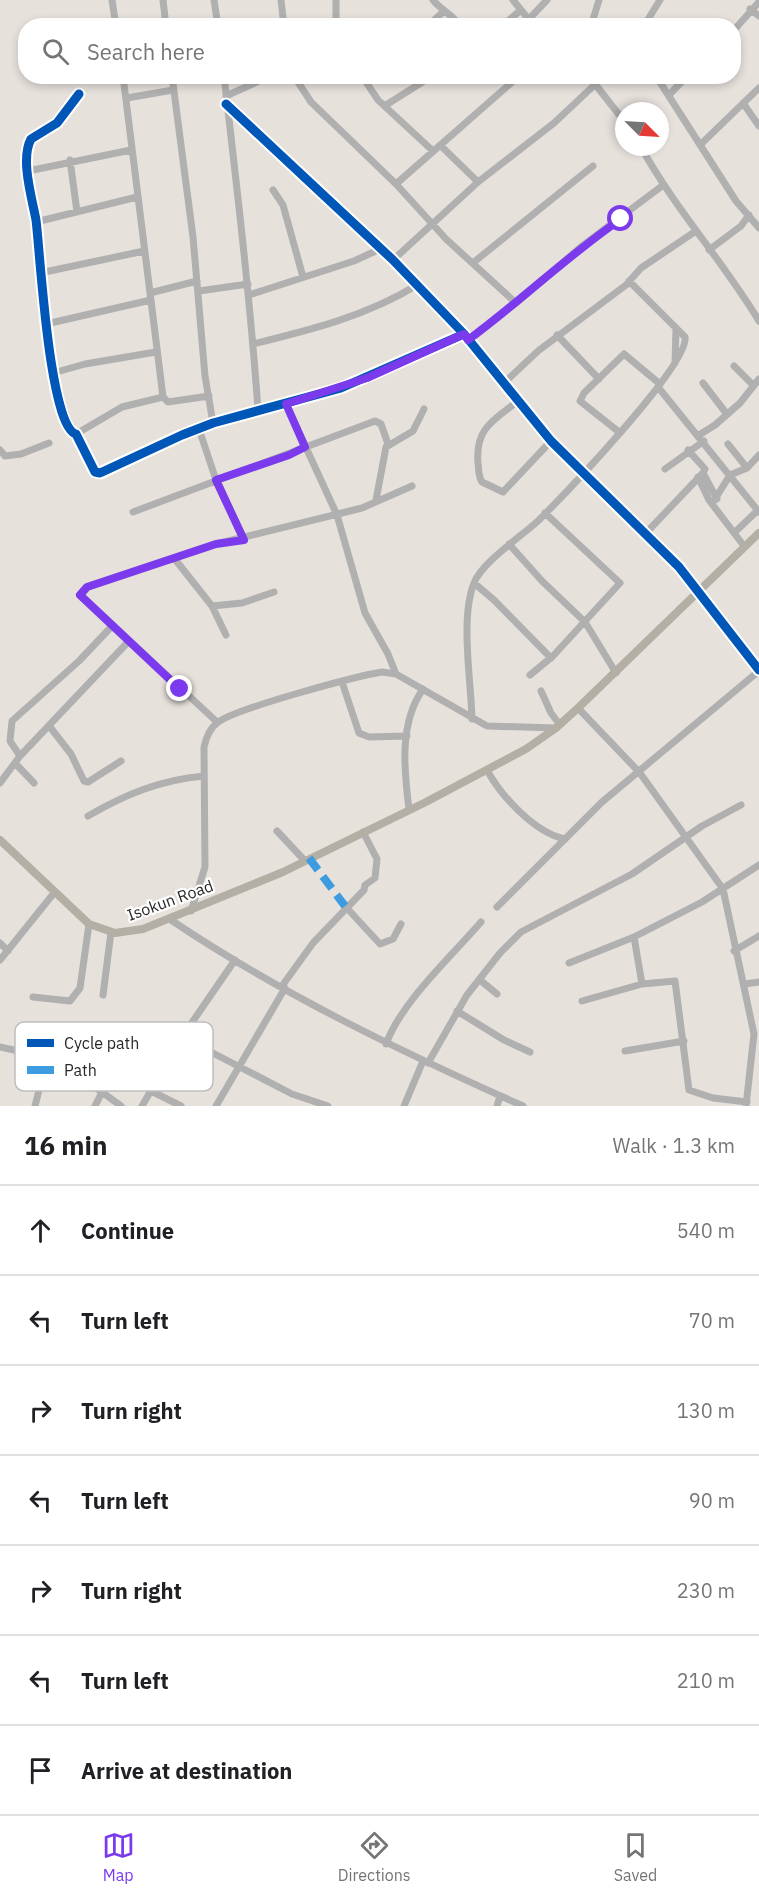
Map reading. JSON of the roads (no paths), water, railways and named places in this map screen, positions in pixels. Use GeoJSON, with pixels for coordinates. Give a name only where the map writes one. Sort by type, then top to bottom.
{"type":"FeatureCollection","features":[{"type":"Feature","properties":{"kind":"main road","name":"Isokun Road"},"geometry":{"type":"LineString","coordinates":[[0,840],[88,924],[111,932],[129,932],[171,920],[305,861],[526,749],[558,726],[616,673],[759,532]]}},
{"type":"Feature","properties":{"kind":"street"},"geometry":{"type":"LineString","coordinates":[[112,0],[115,18]]}},
{"type":"Feature","properties":{"kind":"street"},"geometry":{"type":"LineString","coordinates":[[163,0],[165,18]]}},
{"type":"Feature","properties":{"kind":"street"},"geometry":{"type":"LineString","coordinates":[[214,0],[217,18]]}},
{"type":"Feature","properties":{"kind":"street"},"geometry":{"type":"LineString","coordinates":[[281,0],[283,18]]}},
{"type":"Feature","properties":{"kind":"street"},"geometry":{"type":"LineString","coordinates":[[336,0],[337,18]]}},
{"type":"Feature","properties":{"kind":"street"},"geometry":{"type":"LineString","coordinates":[[433,0],[442,12],[451,14],[454,18]]}},
{"type":"Feature","properties":{"kind":"street"},"geometry":{"type":"LineString","coordinates":[[513,0],[528,18]]}},
{"type":"Feature","properties":{"kind":"street"},"geometry":{"type":"LineString","coordinates":[[530,18],[547,0]]}},
{"type":"Feature","properties":{"kind":"street"},"geometry":{"type":"LineString","coordinates":[[593,18],[599,0]]}},
{"type":"Feature","properties":{"kind":"street"},"geometry":{"type":"LineString","coordinates":[[649,18],[660,0]]}},
{"type":"Feature","properties":{"kind":"street"},"geometry":{"type":"LineString","coordinates":[[741,21],[759,2]]}},
{"type":"Feature","properties":{"kind":"street"},"geometry":{"type":"LineString","coordinates":[[750,9],[759,16]]}},
{"type":"Feature","properties":{"kind":"street"},"geometry":{"type":"LineString","coordinates":[[512,18],[521,10]]}},
{"type":"Feature","properties":{"kind":"street"},"geometry":{"type":"LineString","coordinates":[[436,18],[442,12]]}},
{"type":"Feature","properties":{"kind":"street"},"geometry":{"type":"LineString","coordinates":[[124,84],[163,398],[168,402],[179,402],[209,396]]}},
{"type":"Feature","properties":{"kind":"street"},"geometry":{"type":"LineString","coordinates":[[173,84],[213,423]]}},
{"type":"Feature","properties":{"kind":"street"},"geometry":{"type":"LineString","coordinates":[[225,84],[248,284],[258,410]]}},
{"type":"Feature","properties":{"kind":"street"},"geometry":{"type":"LineString","coordinates":[[226,96],[252,84]]}},
{"type":"Feature","properties":{"kind":"street"},"geometry":{"type":"LineString","coordinates":[[299,84],[311,102],[516,303]]}},
{"type":"Feature","properties":{"kind":"street"},"geometry":{"type":"LineString","coordinates":[[367,84],[378,100],[396,114],[433,151]]}},
{"type":"Feature","properties":{"kind":"street"},"geometry":{"type":"LineString","coordinates":[[386,105],[395,102],[421,84]]}},
{"type":"Feature","properties":{"kind":"street"},"geometry":{"type":"LineString","coordinates":[[396,184],[510,84]]}},
{"type":"Feature","properties":{"kind":"street"},"geometry":{"type":"LineString","coordinates":[[393,260],[478,183],[554,123],[595,84],[615,110]]}},
{"type":"Feature","properties":{"kind":"street"},"geometry":{"type":"LineString","coordinates":[[661,84],[736,201],[757,225]]}},
{"type":"Feature","properties":{"kind":"street"},"geometry":{"type":"LineString","coordinates":[[669,95],[679,84]]}},
{"type":"Feature","properties":{"kind":"street"},"geometry":{"type":"LineString","coordinates":[[700,145],[759,88]]}},
{"type":"Feature","properties":{"kind":"street"},"geometry":{"type":"LineString","coordinates":[[127,98],[173,90]]}},
{"type":"Feature","properties":{"kind":"street"},"geometry":{"type":"LineString","coordinates":[[79,94],[57,123],[31,139],[28,171],[36,222],[46,324],[61,410],[94,470],[100,473],[213,423],[286,404],[367,378],[466,337],[516,303],[582,246],[662,186]]}},
{"type":"Feature","properties":{"kind":"street"},"geometry":{"type":"LineString","coordinates":[[395,102],[396,114]]}},
{"type":"Feature","properties":{"kind":"street"},"geometry":{"type":"LineString","coordinates":[[743,103],[759,126]]}},
{"type":"Feature","properties":{"kind":"street"},"geometry":{"type":"LineString","coordinates":[[226,104],[393,260],[466,337],[551,441],[700,592],[759,670],[640,773],[602,802],[565,839],[557,841],[497,907]]}},
{"type":"Feature","properties":{"kind":"street"},"geometry":{"type":"LineString","coordinates":[[440,145],[478,183]]}},
{"type":"Feature","properties":{"kind":"street"},"geometry":{"type":"LineString","coordinates":[[28,171],[70,160],[131,150]]}},
{"type":"Feature","properties":{"kind":"street"},"geometry":{"type":"LineString","coordinates":[[646,156],[662,186],[737,284],[759,321]]}},
{"type":"Feature","properties":{"kind":"street"},"geometry":{"type":"LineString","coordinates":[[70,160],[77,212]]}},
{"type":"Feature","properties":{"kind":"street"},"geometry":{"type":"LineString","coordinates":[[474,262],[593,166]]}},
{"type":"Feature","properties":{"kind":"street"},"geometry":{"type":"LineString","coordinates":[[273,190],[283,205],[303,277]]}},
{"type":"Feature","properties":{"kind":"street"},"geometry":{"type":"LineString","coordinates":[[36,222],[137,197]]}},
{"type":"Feature","properties":{"kind":"street"},"geometry":{"type":"LineString","coordinates":[[710,250],[741,226],[749,215]]}},
{"type":"Feature","properties":{"kind":"street"},"geometry":{"type":"LineString","coordinates":[[741,226],[757,225]]}},
{"type":"Feature","properties":{"kind":"street"},"geometry":{"type":"LineString","coordinates":[[504,383],[557,335],[653,259],[696,231]]}},
{"type":"Feature","properties":{"kind":"street"},"geometry":{"type":"LineString","coordinates":[[249,295],[354,261],[380,249]]}},
{"type":"Feature","properties":{"kind":"street"},"geometry":{"type":"LineString","coordinates":[[40,273],[144,250]]}},
{"type":"Feature","properties":{"kind":"street"},"geometry":{"type":"LineString","coordinates":[[46,324],[151,297],[197,281]]}},
{"type":"Feature","properties":{"kind":"street"},"geometry":{"type":"LineString","coordinates":[[472,719],[468,631],[474,583],[509,544],[545,513],[582,474],[616,429],[629,421],[659,385],[686,341],[676,328],[628,281]]}},
{"type":"Feature","properties":{"kind":"street"},"geometry":{"type":"LineString","coordinates":[[198,291],[248,284]]}},
{"type":"Feature","properties":{"kind":"street"},"geometry":{"type":"LineString","coordinates":[[253,344],[347,319],[399,297],[417,285]]}},
{"type":"Feature","properties":{"kind":"street"},"geometry":{"type":"LineString","coordinates":[[557,335],[599,379]]}},
{"type":"Feature","properties":{"kind":"street"},"geometry":{"type":"LineString","coordinates":[[53,373],[85,364],[156,352]]}},
{"type":"Feature","properties":{"kind":"street"},"geometry":{"type":"LineString","coordinates":[[616,429],[580,401],[584,393],[622,355],[627,354],[659,385],[758,511],[734,533]]}},
{"type":"Feature","properties":{"kind":"street"},"geometry":{"type":"LineString","coordinates":[[734,366],[753,385]]}},
{"type":"Feature","properties":{"kind":"street"},"geometry":{"type":"LineString","coordinates":[[666,469],[726,413],[740,403],[759,379]]}},
{"type":"Feature","properties":{"kind":"street"},"geometry":{"type":"LineString","coordinates":[[703,383],[726,413]]}},
{"type":"Feature","properties":{"kind":"street"},"geometry":{"type":"LineString","coordinates":[[76,434],[122,407],[163,398]]}},
{"type":"Feature","properties":{"kind":"street"},"geometry":{"type":"LineString","coordinates":[[518,401],[486,426],[480,436],[477,448],[482,482],[503,492],[551,441]]}},
{"type":"Feature","properties":{"kind":"street"},"geometry":{"type":"LineString","coordinates":[[286,404],[337,515],[365,613],[388,654],[396,674]]}},
{"type":"Feature","properties":{"kind":"street"},"geometry":{"type":"LineString","coordinates":[[387,444],[413,431],[424,409]]}},
{"type":"Feature","properties":{"kind":"street"},"geometry":{"type":"LineString","coordinates":[[133,512],[375,421],[381,424],[387,444],[376,500]]}},
{"type":"Feature","properties":{"kind":"street"},"geometry":{"type":"LineString","coordinates":[[199,429],[216,480],[244,540]]}},
{"type":"Feature","properties":{"kind":"street"},"geometry":{"type":"LineString","coordinates":[[0,450],[5,456],[15,455],[49,443]]}},
{"type":"Feature","properties":{"kind":"street"},"geometry":{"type":"LineString","coordinates":[[728,444],[747,468]]}},
{"type":"Feature","properties":{"kind":"street"},"geometry":{"type":"LineString","coordinates":[[645,534],[705,469],[688,450]]}},
{"type":"Feature","properties":{"kind":"street"},"geometry":{"type":"LineString","coordinates":[[715,501],[730,475],[747,468],[759,455]]}},
{"type":"Feature","properties":{"kind":"street"},"geometry":{"type":"LineString","coordinates":[[700,475],[744,546]]}},
{"type":"Feature","properties":{"kind":"street"},"geometry":{"type":"LineString","coordinates":[[217,722],[128,642],[80,595],[87,587],[216,544],[244,540],[369,506],[376,500],[412,486]]}},
{"type":"Feature","properties":{"kind":"street"},"geometry":{"type":"LineString","coordinates":[[530,675],[551,658],[620,583],[545,513]]}},
{"type":"Feature","properties":{"kind":"street"},"geometry":{"type":"LineString","coordinates":[[509,544],[542,581],[585,622],[616,673]]}},
{"type":"Feature","properties":{"kind":"street"},"geometry":{"type":"LineString","coordinates":[[174,558],[212,606],[226,635]]}},
{"type":"Feature","properties":{"kind":"street"},"geometry":{"type":"LineString","coordinates":[[474,583],[551,658]]}},
{"type":"Feature","properties":{"kind":"street"},"geometry":{"type":"LineString","coordinates":[[212,606],[242,603],[274,592]]}},
{"type":"Feature","properties":{"kind":"street"},"geometry":{"type":"LineString","coordinates":[[34,783],[18,759],[10,741],[12,721],[79,661],[113,625]]}},
{"type":"Feature","properties":{"kind":"street"},"geometry":{"type":"LineString","coordinates":[[0,783],[18,759],[128,642]]}},
{"type":"Feature","properties":{"kind":"street"},"geometry":{"type":"LineString","coordinates":[[191,911],[205,867],[204,776],[207,737],[217,722],[244,711],[368,674],[396,674],[487,726],[558,726],[541,691]]}},
{"type":"Feature","properties":{"kind":"street"},"geometry":{"type":"LineString","coordinates":[[342,682],[359,733],[369,737],[406,736]]}},
{"type":"Feature","properties":{"kind":"street"},"geometry":{"type":"LineString","coordinates":[[409,809],[406,780],[406,736],[414,703],[423,689]]}},
{"type":"Feature","properties":{"kind":"street"},"geometry":{"type":"LineString","coordinates":[[578,708],[640,773],[723,889],[734,951],[745,984],[756,1047],[747,1104],[690,1092],[675,981],[642,984],[582,1001]]}},
{"type":"Feature","properties":{"kind":"street"},"geometry":{"type":"LineString","coordinates":[[50,727],[71,754],[84,781],[88,782],[121,761]]}},
{"type":"Feature","properties":{"kind":"street"},"geometry":{"type":"LineString","coordinates":[[486,770],[495,786],[518,811],[557,841]]}},
{"type":"Feature","properties":{"kind":"street"},"geometry":{"type":"LineString","coordinates":[[88,816],[144,787],[182,778],[204,776]]}},
{"type":"Feature","properties":{"kind":"street"},"geometry":{"type":"LineString","coordinates":[[404,1106],[426,1062],[457,1011],[500,953],[523,932],[632,874],[685,838],[741,805]]}},
{"type":"Feature","properties":{"kind":"street"},"geometry":{"type":"LineString","coordinates":[[216,1106],[283,987],[313,943],[376,874],[377,859],[370,828]]}},
{"type":"Feature","properties":{"kind":"street"},"geometry":{"type":"LineString","coordinates":[[277,831],[305,861]]}},
{"type":"Feature","properties":{"kind":"street"},"geometry":{"type":"LineString","coordinates":[[569,963],[634,937],[702,902],[759,866]]}},
{"type":"Feature","properties":{"kind":"street"},"geometry":{"type":"LineString","coordinates":[[0,960],[54,893]]}},
{"type":"Feature","properties":{"kind":"street"},"geometry":{"type":"LineString","coordinates":[[345,906],[380,944],[393,939],[401,924]]}},
{"type":"Feature","properties":{"kind":"street"},"geometry":{"type":"LineString","coordinates":[[171,920],[235,960],[386,1044],[523,1106]]}},
{"type":"Feature","properties":{"kind":"street"},"geometry":{"type":"LineString","coordinates":[[386,1044],[396,1020],[481,922]]}},
{"type":"Feature","properties":{"kind":"street"},"geometry":{"type":"LineString","coordinates":[[33,997],[70,1001],[79,991],[88,924]]}},
{"type":"Feature","properties":{"kind":"street"},"geometry":{"type":"LineString","coordinates":[[103,995],[111,932]]}},
{"type":"Feature","properties":{"kind":"street"},"geometry":{"type":"LineString","coordinates":[[734,951],[759,936]]}},
{"type":"Feature","properties":{"kind":"street"},"geometry":{"type":"LineString","coordinates":[[634,937],[642,984]]}},
{"type":"Feature","properties":{"kind":"street"},"geometry":{"type":"LineString","coordinates":[[0,943],[8,951]]}},
{"type":"Feature","properties":{"kind":"street"},"geometry":{"type":"LineString","coordinates":[[193,1022],[235,960]]}},
{"type":"Feature","properties":{"kind":"street"},"geometry":{"type":"LineString","coordinates":[[480,980],[497,994]]}},
{"type":"Feature","properties":{"kind":"street"},"geometry":{"type":"LineString","coordinates":[[745,984],[759,982]]}},
{"type":"Feature","properties":{"kind":"street"},"geometry":{"type":"LineString","coordinates":[[457,1011],[530,1052]]}},
{"type":"Feature","properties":{"kind":"street"},"geometry":{"type":"LineString","coordinates":[[625,1051],[684,1041]]}},
{"type":"Feature","properties":{"kind":"street"},"geometry":{"type":"LineString","coordinates":[[0,1047],[15,1051]]}},
{"type":"Feature","properties":{"kind":"street"},"geometry":{"type":"LineString","coordinates":[[213,1053],[292,1094],[328,1106]]}},
{"type":"Feature","properties":{"kind":"street"},"geometry":{"type":"LineString","coordinates":[[750,1080],[759,1081]]}},
{"type":"Feature","properties":{"kind":"street"},"geometry":{"type":"LineString","coordinates":[[35,1106],[39,1091]]}},
{"type":"Feature","properties":{"kind":"street"},"geometry":{"type":"LineString","coordinates":[[142,1106],[151,1091],[181,1106]]}},
{"type":"Feature","properties":{"kind":"street"},"geometry":{"type":"LineString","coordinates":[[95,1106],[102,1092],[121,1106]]}},
{"type":"Feature","properties":{"kind":"street"},"geometry":{"type":"LineString","coordinates":[[497,1106],[500,1096]]}}]}
